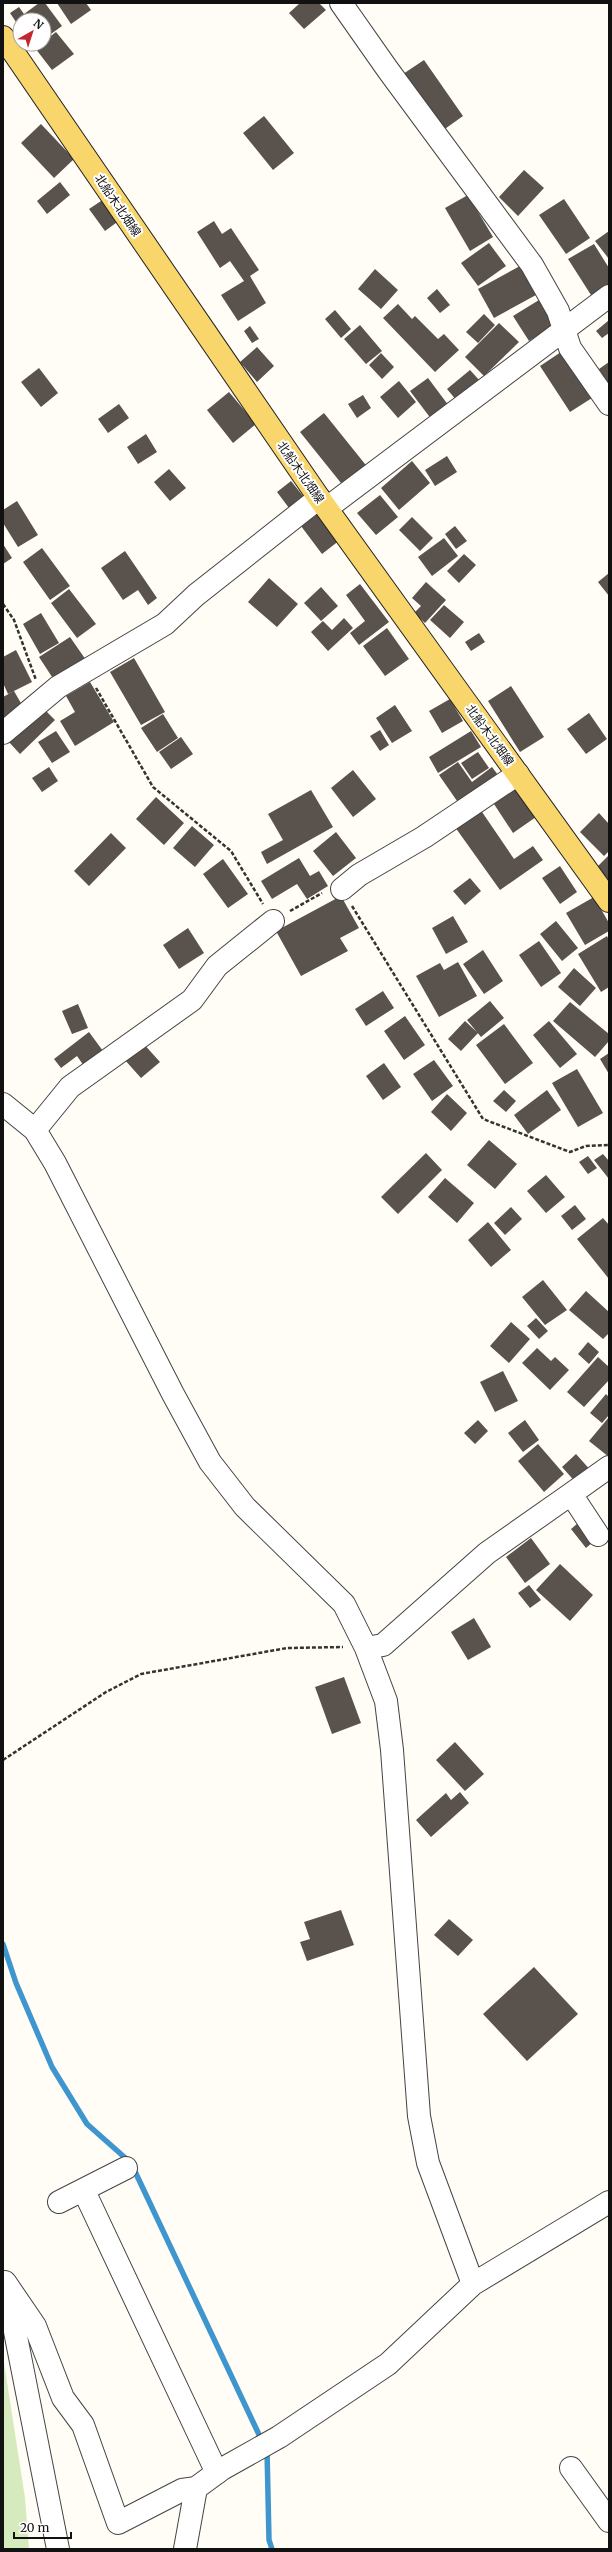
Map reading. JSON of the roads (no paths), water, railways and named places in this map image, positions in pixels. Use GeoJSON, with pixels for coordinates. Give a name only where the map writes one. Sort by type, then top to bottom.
{"type":"FeatureCollection","features":[{"type":"Feature","properties":{"kind":"main road","name":"北船木北畑線"},"geometry":{"type":"LineString","coordinates":[[3,37],[323,503],[609,901]]}},
{"type":"Feature","properties":{"kind":"street"},"geometry":{"type":"LineString","coordinates":[[341,3],[388,70],[532,265],[558,311],[565,328],[570,348],[609,404]]}},
{"type":"Feature","properties":{"kind":"street"},"geometry":{"type":"LineString","coordinates":[[3,733],[58,687],[165,624],[196,595],[609,296]]}},
{"type":"Feature","properties":{"kind":"street"},"geometry":{"type":"LineString","coordinates":[[342,889],[359,875],[424,838],[518,774]]}},
{"type":"Feature","properties":{"kind":"street"},"geometry":{"type":"LineString","coordinates":[[34,1130],[70,1087],[192,1000],[217,966],[273,921]]}},
{"type":"Feature","properties":{"kind":"street"},"geometry":{"type":"LineString","coordinates":[[3,1104],[34,1130],[55,1163],[173,1394],[210,1462],[245,1507],[344,1604],[366,1648],[386,1701],[392,1750],[419,2116],[428,2163],[473,2284]]}},
{"type":"Feature","properties":{"kind":"street"},"geometry":{"type":"LineString","coordinates":[[366,1648],[383,1645],[487,1553],[609,1467]]}},
{"type":"Feature","properties":{"kind":"street"},"geometry":{"type":"LineString","coordinates":[[571,1494],[602,1526]]}},
{"type":"Feature","properties":{"kind":"street"},"geometry":{"type":"LineString","coordinates":[[59,2202],[84,2191],[126,2168]]}},
{"type":"Feature","properties":{"kind":"street"},"geometry":{"type":"LineString","coordinates":[[84,2191],[217,2473]]}},
{"type":"Feature","properties":{"kind":"street"},"geometry":{"type":"LineString","coordinates":[[4,2278],[35,2326],[63,2398],[83,2425],[118,2523],[182,2490],[196,2488],[217,2473],[276,2439],[388,2364],[473,2284],[609,2202]]}},
{"type":"Feature","properties":{"kind":"street"},"geometry":{"type":"LineString","coordinates":[[4,2278],[58,2549]]}},
{"type":"Feature","properties":{"kind":"street"},"geometry":{"type":"LineString","coordinates":[[571,2468],[609,2521]]}},
{"type":"Feature","properties":{"kind":"street"},"geometry":{"type":"LineString","coordinates":[[185,2549],[196,2488]]}},
{"type":"Feature","properties":{"kind":"waterway"},"geometry":{"type":"LineString","coordinates":[[3,1944],[16,1983],[52,2067],[87,2124],[131,2163],[262,2441]]}},
{"type":"Feature","properties":{"kind":"waterway"},"geometry":{"type":"LineString","coordinates":[[267,2450],[269,2540],[272,2549]]}}]}
